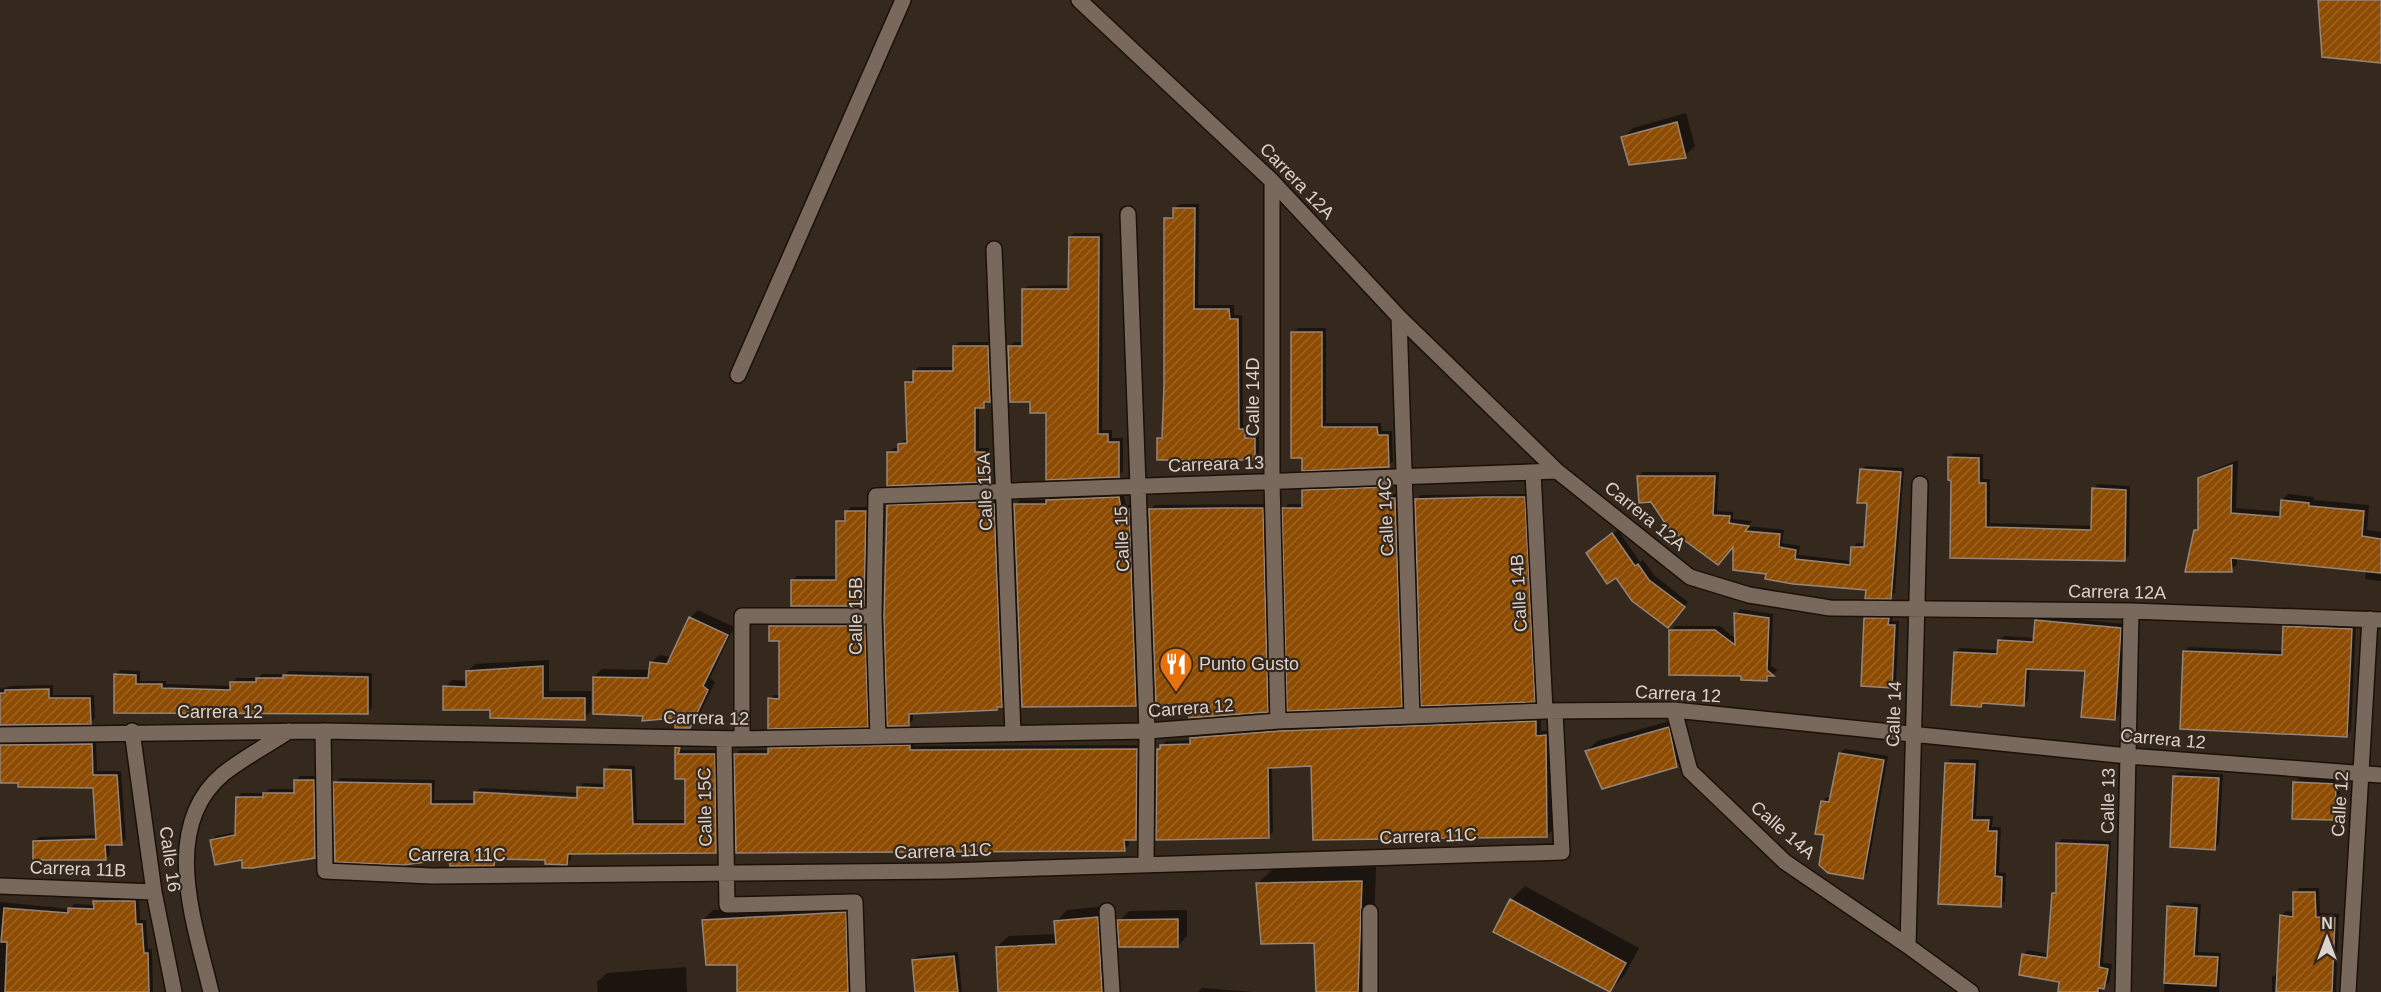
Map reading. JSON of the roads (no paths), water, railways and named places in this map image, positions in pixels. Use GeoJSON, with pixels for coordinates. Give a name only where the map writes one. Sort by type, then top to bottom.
{"type":"FeatureCollection","features":[{"type":"Feature","properties":{"kind":"street"},"geometry":{"type":"LineString","coordinates":[[738,375],[903,0]]}},
{"type":"Feature","properties":{"kind":"street","name":"Carrera 12A"},"geometry":{"type":"LineString","coordinates":[[1079,0],[1272,181],[1399,317],[1557,471],[1690,577],[1749,595],[1830,608],[2131,611],[2375,620]]}},
{"type":"Feature","properties":{"kind":"street","name":"Calle 14D"},"geometry":{"type":"LineString","coordinates":[[1272,181],[1272,482],[1278,721]]}},
{"type":"Feature","properties":{"kind":"street","name":"Calle 15"},"geometry":{"type":"LineString","coordinates":[[1128,214],[1140,486],[1147,731],[1146,863]]}},
{"type":"Feature","properties":{"kind":"street","name":"Calle 15A"},"geometry":{"type":"LineString","coordinates":[[994,249],[1013,734]]}},
{"type":"Feature","properties":{"kind":"street","name":"Calle 14C"},"geometry":{"type":"LineString","coordinates":[[1399,317],[1412,716]]}},
{"type":"Feature","properties":{"kind":"street","name":"Carreara 13"},"geometry":{"type":"LineString","coordinates":[[876,496],[1557,471]]}},
{"type":"Feature","properties":{"kind":"street","name":"Calle 14B"},"geometry":{"type":"LineString","coordinates":[[1533,472],[1562,852]]}},
{"type":"Feature","properties":{"kind":"street","name":"Calle 14"},"geometry":{"type":"LineString","coordinates":[[1908,946],[1920,484]]}},
{"type":"Feature","properties":{"kind":"street","name":"Calle 15B"},"geometry":{"type":"LineString","coordinates":[[876,496],[874,616],[878,736]]}},
{"type":"Feature","properties":{"kind":"street","name":"Calle 13"},"geometry":{"type":"LineString","coordinates":[[2123,992],[2131,611]]}},
{"type":"Feature","properties":{"kind":"street"},"geometry":{"type":"LineString","coordinates":[[742,739],[742,616],[874,616]]}},
{"type":"Feature","properties":{"kind":"street","name":"Calle 12"},"geometry":{"type":"LineString","coordinates":[[2348,992],[2362,773],[2375,620]]}},
{"type":"Feature","properties":{"kind":"street","name":"Carrera 12"},"geometry":{"type":"LineString","coordinates":[[0,735],[132,731],[323,731],[742,739],[1147,731],[1278,721],[1550,711],[1674,710],[2128,756],[2381,775]]}},
{"type":"Feature","properties":{"kind":"street","name":"Calle 14A"},"geometry":{"type":"LineString","coordinates":[[1674,710],[1690,771],[1785,862],[1971,992]]}},
{"type":"Feature","properties":{"kind":"street","name":"Calle 16"},"geometry":{"type":"LineString","coordinates":[[132,731],[154,892],[174,992]]}},
{"type":"Feature","properties":{"kind":"street"},"geometry":{"type":"LineString","coordinates":[[211,992],[192,910],[184,859],[196,809],[222,775],[289,731]]}},
{"type":"Feature","properties":{"kind":"street","name":"Carrera 11C"},"geometry":{"type":"LineString","coordinates":[[323,731],[325,872],[432,876],[947,872],[1146,863],[1562,852]]}},
{"type":"Feature","properties":{"kind":"street","name":"Calle 15C"},"geometry":{"type":"LineString","coordinates":[[724,739],[727,905],[855,902],[858,992]]}},
{"type":"Feature","properties":{"kind":"street","name":"Carrera 11B"},"geometry":{"type":"LineString","coordinates":[[0,886],[154,892]]}},
{"type":"Feature","properties":{"kind":"street"},"geometry":{"type":"LineString","coordinates":[[1107,911],[1112,992]]}},
{"type":"Feature","properties":{"kind":"street"},"geometry":{"type":"LineString","coordinates":[[1370,912],[1370,992]]}},
{"type":"Feature","properties":{"kind":"place","name":"Punto Gusto"},"geometry":{"type":"Point","coordinates":[1176,693]}}]}
